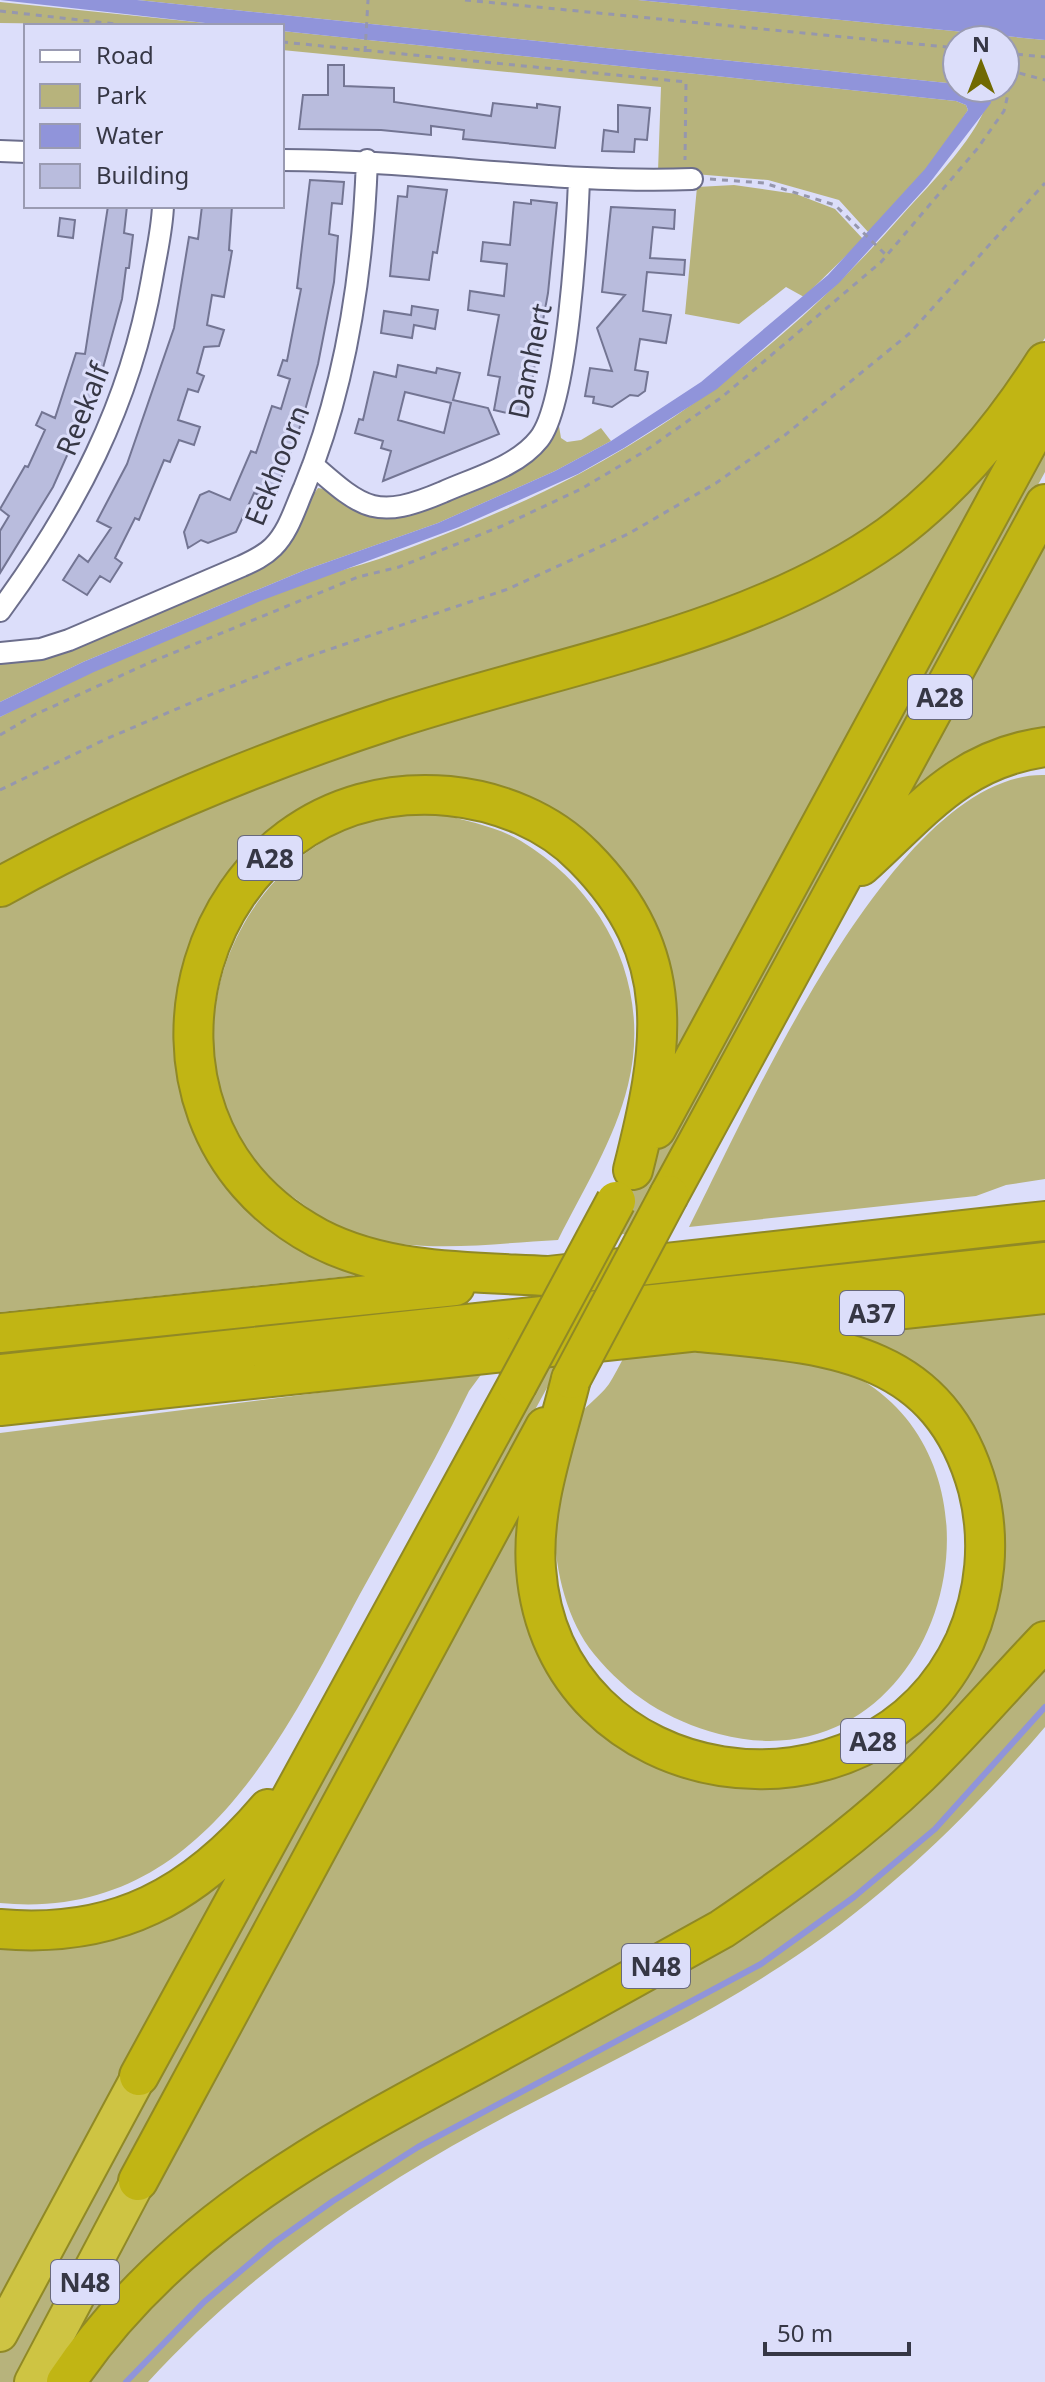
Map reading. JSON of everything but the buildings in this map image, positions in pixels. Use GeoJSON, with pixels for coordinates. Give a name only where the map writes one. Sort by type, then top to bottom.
{"type":"FeatureCollection","features":[{"type":"Feature","properties":{"kind":"highway"},"geometry":{"type":"LineString","coordinates":[[0,887],[85,842],[199,791],[338,737],[696,628],[778,599],[889,536],[947,487],[995,436],[1045,362]]}},
{"type":"Feature","properties":{"kind":"highway","name":"A28"},"geometry":{"type":"LineString","coordinates":[[517,1385],[1045,411]]}},
{"type":"Feature","properties":{"kind":"highway","name":"A28"},"geometry":{"type":"LineString","coordinates":[[0,1406],[68,1399],[699,1332],[826,1346],[884,1365],[929,1398],[958,1435],[972,1467],[982,1504],[986,1542],[983,1584],[973,1622],[955,1662],[931,1695],[899,1725],[859,1750],[819,1764],[767,1771],[720,1769],[686,1760],[648,1742],[606,1714],[581,1686],[557,1646],[536,1571],[536,1525],[571,1379],[669,1195],[1045,504]]}},
{"type":"Feature","properties":{"kind":"highway","name":"A28"},"geometry":{"type":"LineString","coordinates":[[835,889],[948,785],[982,765],[1019,751],[1045,747]]}},
{"type":"Feature","properties":{"kind":"highway","name":"A28"},"geometry":{"type":"LineString","coordinates":[[547,1276],[443,1270],[355,1253],[318,1238],[276,1209],[247,1181],[227,1154],[197,1081],[193,1004],[203,962],[230,901],[257,869],[291,840],[327,816],[396,796],[453,797],[503,807],[539,822],[574,847],[609,882],[632,917],[648,957],[657,999],[659,1040],[654,1086],[625,1185]]}},
{"type":"Feature","properties":{"kind":"highway","name":"A28"},"geometry":{"type":"LineString","coordinates":[[0,1333],[977,1228],[1045,1208]]}},
{"type":"Feature","properties":{"kind":"highway"},"geometry":{"type":"LineString","coordinates":[[977,1228],[1045,1221]]}},
{"type":"Feature","properties":{"kind":"highway"},"geometry":{"type":"LineString","coordinates":[[0,1374],[1045,1262]]}},
{"type":"Feature","properties":{"kind":"highway","name":"A37"},"geometry":{"type":"LineString","coordinates":[[699,1332],[1045,1294]]}},
{"type":"Feature","properties":{"kind":"highway","name":"N48"},"geometry":{"type":"LineString","coordinates":[[32,2382],[571,1379]]}},
{"type":"Feature","properties":{"kind":"highway","name":"N48"},"geometry":{"type":"LineString","coordinates":[[0,2334],[517,1385]]}},
{"type":"Feature","properties":{"kind":"highway"},"geometry":{"type":"LineString","coordinates":[[0,1416],[68,1399]]}},
{"type":"Feature","properties":{"kind":"highway","name":"N48"},"geometry":{"type":"LineString","coordinates":[[66,2382],[108,2326],[214,2221],[354,2130],[722,1929],[780,1890],[860,1828],[920,1774],[1045,1641]]}},
{"type":"Feature","properties":{"kind":"highway","name":"N48"},"geometry":{"type":"LineString","coordinates":[[0,1929],[33,1932],[84,1927],[126,1917],[166,1899],[204,1874],[241,1841],[320,1744]]}},
{"type":"Feature","properties":{"kind":"street"},"geometry":{"type":"LineString","coordinates":[[0,151],[24,152]]}},
{"type":"Feature","properties":{"kind":"street"},"geometry":{"type":"LineString","coordinates":[[284,160],[367,160],[579,180],[688,179]]}},
{"type":"Feature","properties":{"kind":"street","name":"Eekhoorn"},"geometry":{"type":"LineString","coordinates":[[0,653],[41,649],[69,640],[262,556],[288,527],[313,465],[347,342],[364,247],[367,160]]}},
{"type":"Feature","properties":{"kind":"street","name":"Damhert"},"geometry":{"type":"LineString","coordinates":[[313,465],[357,502],[391,508],[426,499],[502,466],[539,439],[551,410],[572,298],[579,180]]}},
{"type":"Feature","properties":{"kind":"street","name":"Reekalf"},"geometry":{"type":"LineString","coordinates":[[0,611],[55,532],[118,408],[145,317],[163,208]]}},
{"type":"Feature","properties":{"kind":"path"},"geometry":{"type":"LineString","coordinates":[[365,52],[368,0]]}},
{"type":"Feature","properties":{"kind":"path"},"geometry":{"type":"LineString","coordinates":[[465,0],[941,46]]}},
{"type":"Feature","properties":{"kind":"path"},"geometry":{"type":"LineString","coordinates":[[0,11],[115,24]]}},
{"type":"Feature","properties":{"kind":"path"},"geometry":{"type":"LineString","coordinates":[[284,42],[686,82],[688,179],[764,183],[835,205],[852,226],[886,255]]}},
{"type":"Feature","properties":{"kind":"path"},"geometry":{"type":"LineString","coordinates":[[1021,54],[1045,57]]}},
{"type":"Feature","properties":{"kind":"path"},"geometry":{"type":"LineString","coordinates":[[1021,74],[1045,80]]}},
{"type":"Feature","properties":{"kind":"path"},"geometry":{"type":"LineString","coordinates":[[0,735],[34,715],[151,662],[358,577],[399,567],[488,532],[581,489],[645,451],[722,397],[886,255],[992,130],[1004,111],[1005,104]]}},
{"type":"Feature","properties":{"kind":"path"},"geometry":{"type":"LineString","coordinates":[[0,790],[106,739],[207,696],[301,659],[508,589],[628,534],[716,483],[785,435],[910,333],[1045,183]]}},
{"type":"Feature","properties":{"kind":"green space"},"geometry":{"type":"Polygon","coordinates":[[[137,0],[638,0],[941,30],[941,82],[137,0]]]}},
{"type":"Feature","properties":{"kind":"green space"},"geometry":{"type":"Polygon","coordinates":[[[0,2],[215,24],[78,24],[0,23],[0,2]]]}},
{"type":"Feature","properties":{"kind":"green space"},"geometry":{"type":"Polygon","coordinates":[[[284,31],[941,99],[941,104],[964,104],[968,110],[929,170],[869,233],[839,200],[768,180],[658,171],[661,87],[284,50],[284,31]]]}},
{"type":"Feature","properties":{"kind":"green space"},"geometry":{"type":"Polygon","coordinates":[[[1021,38],[1045,40],[1045,338],[977,437],[913,499],[789,579],[0,870],[0,717],[114,661],[231,611],[310,580],[404,550],[506,509],[579,474],[669,421],[753,359],[831,289],[954,157],[986,104],[1021,104],[1021,38]]]}},
{"type":"Feature","properties":{"kind":"green space"},"geometry":{"type":"Polygon","coordinates":[[[734,185],[796,194],[835,209],[863,239],[804,297],[786,287],[739,324],[685,314],[697,187],[734,185]]]}},
{"type":"Feature","properties":{"kind":"green space"},"geometry":{"type":"Polygon","coordinates":[[[1027,412],[666,1076],[664,974],[543,815],[353,795],[203,932],[210,1150],[379,1273],[0,1312],[0,896],[302,763],[783,610],[1027,412]]]}},
{"type":"Feature","properties":{"kind":"green space"},"geometry":{"type":"Polygon","coordinates":[[[558,420],[561,438],[567,442],[581,440],[601,428],[611,441],[555,471],[438,523],[305,570],[83,662],[0,702],[0,661],[261,566],[318,488],[431,505],[558,420]]]}},
{"type":"Feature","properties":{"kind":"green space"},"geometry":{"type":"Polygon","coordinates":[[[1045,431],[1045,472],[628,1234],[603,1235],[1045,431]]]}},
{"type":"Feature","properties":{"kind":"green space"},"geometry":{"type":"Polygon","coordinates":[[[1045,532],[1045,737],[890,820],[1045,532]]]}},
{"type":"Feature","properties":{"kind":"green space"},"geometry":{"type":"Polygon","coordinates":[[[1045,775],[1045,1179],[1006,1185],[976,1196],[689,1227],[788,1032],[833,956],[882,886],[934,828],[989,789],[1045,775]]]}},
{"type":"Feature","properties":{"kind":"green space"},"geometry":{"type":"Polygon","coordinates":[[[398,814],[441,814],[502,832],[551,862],[577,887],[599,915],[627,979],[633,1013],[634,1049],[628,1085],[607,1145],[558,1240],[483,1245],[407,1245],[342,1229],[274,1184],[263,1173],[232,1124],[216,1072],[214,1019],[225,967],[247,919],[280,876],[323,842],[374,818],[398,814]]]}},
{"type":"Feature","properties":{"kind":"green space"},"geometry":{"type":"Polygon","coordinates":[[[1045,1308],[1045,1625],[934,1746],[789,1875],[408,2087],[47,2382],[531,1495],[526,1560],[607,1734],[640,1759],[698,1777],[758,1786],[817,1778],[962,1664],[974,1449],[822,1336],[1045,1308]]]}},
{"type":"Feature","properties":{"kind":"green space"},"geometry":{"type":"Polygon","coordinates":[[[694,1351],[767,1353],[810,1358],[883,1395],[928,1452],[946,1521],[940,1593],[913,1659],[865,1710],[800,1738],[719,1734],[682,1721],[650,1704],[621,1682],[594,1654],[576,1625],[563,1591],[556,1555],[555,1521],[573,1425],[609,1384],[624,1357],[694,1351]]]}},
{"type":"Feature","properties":{"kind":"green space"},"geometry":{"type":"Polygon","coordinates":[[[560,1364],[268,1899],[23,2382],[0,2382],[0,2349],[531,1367],[560,1364]]]}},
{"type":"Feature","properties":{"kind":"green space"},"geometry":{"type":"Polygon","coordinates":[[[483,1372],[469,1391],[298,1707],[264,1761],[225,1811],[180,1852],[129,1883],[69,1901],[0,1903],[0,1433],[483,1372]]]}},
{"type":"Feature","properties":{"kind":"green space"},"geometry":{"type":"Polygon","coordinates":[[[1045,1664],[1045,1727],[985,1794],[922,1856],[818,1941],[701,2014],[493,2123],[369,2197],[253,2282],[181,2347],[148,2382],[79,2382],[121,2331],[264,2200],[576,2022],[1045,1664]]]}},
{"type":"Feature","properties":{"kind":"green space"},"geometry":{"type":"Polygon","coordinates":[[[241,1853],[0,2297],[0,1937],[34,1937],[241,1853]]]}},
{"type":"Feature","properties":{"kind":"water"},"geometry":{"type":"Polygon","coordinates":[[[0,0],[137,0],[941,82],[941,99],[284,31],[284,24],[214,24],[0,0]]]}},
{"type":"Feature","properties":{"kind":"water"},"geometry":{"type":"Polygon","coordinates":[[[638,0],[1045,0],[1045,40],[1021,38],[1021,24],[941,24],[941,30],[638,0]]]}},
{"type":"Feature","properties":{"kind":"water"},"geometry":{"type":"Polygon","coordinates":[[[964,104],[990,104],[928,185],[839,283],[717,389],[624,448],[578,474],[459,527],[263,600],[94,672],[0,717],[0,702],[83,662],[305,570],[438,523],[555,471],[611,441],[701,382],[828,275],[925,169],[968,110],[964,104]]]}},
{"type":"Feature","properties":{"kind":"waterway"},"geometry":{"type":"LineString","coordinates":[[126,2382],[204,2302],[275,2242],[333,2201],[418,2147],[761,1964],[854,1897],[935,1829],[1045,1707]]}}]}
